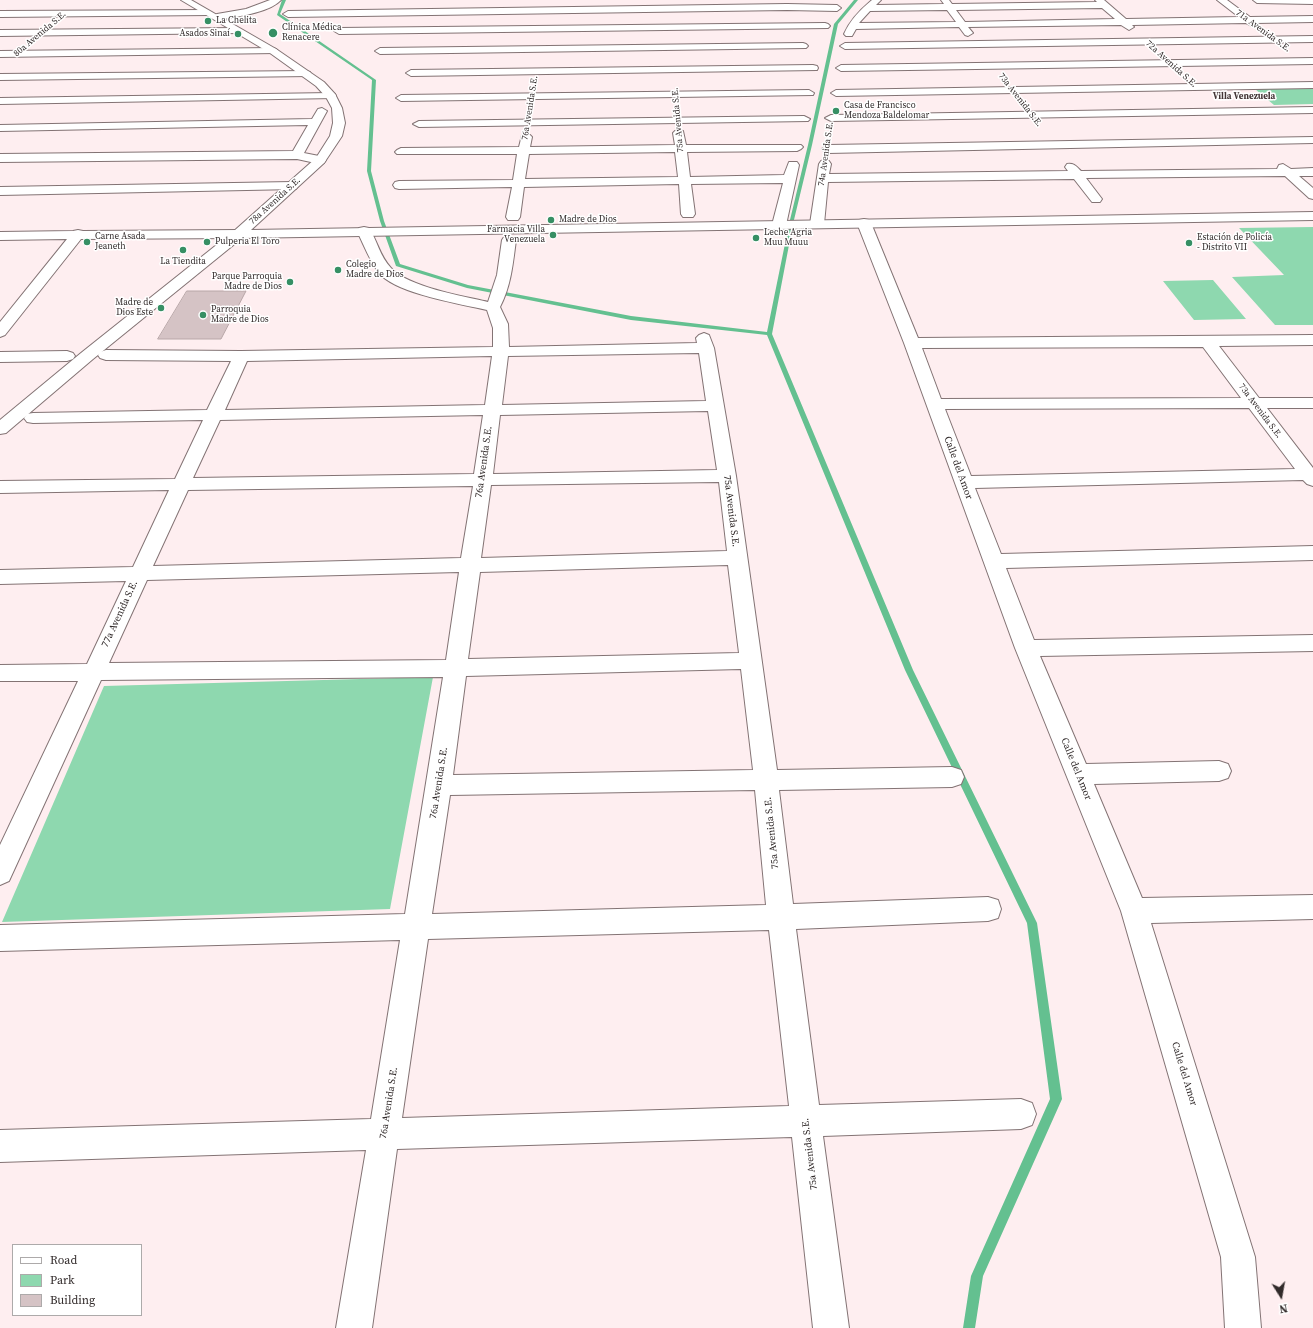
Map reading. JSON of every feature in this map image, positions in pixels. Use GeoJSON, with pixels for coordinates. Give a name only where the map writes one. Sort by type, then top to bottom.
{"type":"FeatureCollection","features":[{"type":"Feature","properties":{"kind":"street"},"geometry":{"type":"LineString","coordinates":[[185,0],[206,13]]}},
{"type":"Feature","properties":{"kind":"street"},"geometry":{"type":"LineString","coordinates":[[217,17],[245,13],[263,8],[277,0]]}},
{"type":"Feature","properties":{"kind":"street"},"geometry":{"type":"LineString","coordinates":[[415,40],[432,0]]}},
{"type":"Feature","properties":{"kind":"street","name":"74a Avenida S.E."},"geometry":{"type":"LineString","coordinates":[[877,0],[867,8],[852,26],[845,46],[831,122],[1031,114]]}},
{"type":"Feature","properties":{"kind":"street","name":"71a Avenida S.E."},"geometry":{"type":"LineString","coordinates":[[1221,0],[1276,40],[1309,61]]}},
{"type":"Feature","properties":{"kind":"street"},"geometry":{"type":"LineString","coordinates":[[1257,0],[1313,1]]}},
{"type":"Feature","properties":{"kind":"street"},"geometry":{"type":"LineString","coordinates":[[288,14],[428,12],[547,5],[786,3],[837,8]]}},
{"type":"Feature","properties":{"kind":"street"},"geometry":{"type":"LineString","coordinates":[[779,225],[810,93],[813,68],[786,3]]}},
{"type":"Feature","properties":{"kind":"street"},"geometry":{"type":"LineString","coordinates":[[867,8],[947,3],[1102,3]]}},
{"type":"Feature","properties":{"kind":"street","name":"73a Avenida S.E."},"geometry":{"type":"LineString","coordinates":[[947,3],[961,24],[1031,114],[1052,144],[1096,199]]}},
{"type":"Feature","properties":{"kind":"street","name":"72a Avenida S.E."},"geometry":{"type":"LineString","coordinates":[[1102,3],[1169,62],[1232,121]]}},
{"type":"Feature","properties":{"kind":"street","name":"80a Avenida S.E."},"geometry":{"type":"LineString","coordinates":[[6,63],[74,4]]}},
{"type":"Feature","properties":{"kind":"street","name":"76a Avenida S.E."},"geometry":{"type":"LineString","coordinates":[[513,217],[547,5]]}},
{"type":"Feature","properties":{"kind":"street"},"geometry":{"type":"LineString","coordinates":[[0,14],[206,13]]}},
{"type":"Feature","properties":{"kind":"street","name":"78a Avenida S.E."},"geometry":{"type":"LineString","coordinates":[[0,429],[87,356],[240,234],[320,160],[336,136],[339,123],[337,108],[331,96],[320,84],[217,17],[206,13]]}},
{"type":"Feature","properties":{"kind":"street"},"geometry":{"type":"LineString","coordinates":[[852,26],[1313,19]]}},
{"type":"Feature","properties":{"kind":"street"},"geometry":{"type":"LineString","coordinates":[[380,51],[415,40],[543,28],[825,26]]}},
{"type":"Feature","properties":{"kind":"street","name":"75a Avenida S.E."},"geometry":{"type":"LineString","coordinates":[[668,27],[688,214]]}},
{"type":"Feature","properties":{"kind":"street"},"geometry":{"type":"LineString","coordinates":[[0,33],[237,30]]}},
{"type":"Feature","properties":{"kind":"street"},"geometry":{"type":"LineString","coordinates":[[339,31],[415,40],[538,60],[672,70],[813,68]]}},
{"type":"Feature","properties":{"kind":"street"},"geometry":{"type":"LineString","coordinates":[[845,46],[1313,39]]}},
{"type":"Feature","properties":{"kind":"street"},"geometry":{"type":"LineString","coordinates":[[411,73],[670,48],[803,46]]}},
{"type":"Feature","properties":{"kind":"street"},"geometry":{"type":"LineString","coordinates":[[0,54],[273,52]]}},
{"type":"Feature","properties":{"kind":"street"},"geometry":{"type":"LineString","coordinates":[[841,68],[1309,61]]}},
{"type":"Feature","properties":{"kind":"street"},"geometry":{"type":"LineString","coordinates":[[0,77],[306,74]]}},
{"type":"Feature","properties":{"kind":"street"},"geometry":{"type":"LineString","coordinates":[[836,93],[1313,85]]}},
{"type":"Feature","properties":{"kind":"street"},"geometry":{"type":"LineString","coordinates":[[401,98],[810,93]]}},
{"type":"Feature","properties":{"kind":"street"},"geometry":{"type":"LineString","coordinates":[[0,101],[331,96]]}},
{"type":"Feature","properties":{"kind":"street"},"geometry":{"type":"LineString","coordinates":[[276,186],[297,155],[331,96]]}},
{"type":"Feature","properties":{"kind":"street"},"geometry":{"type":"LineString","coordinates":[[1031,114],[1221,110],[1313,110]]}},
{"type":"Feature","properties":{"kind":"street"},"geometry":{"type":"LineString","coordinates":[[419,124],[804,118]]}},
{"type":"Feature","properties":{"kind":"street"},"geometry":{"type":"LineString","coordinates":[[0,128],[315,122]]}},
{"type":"Feature","properties":{"kind":"street"},"geometry":{"type":"LineString","coordinates":[[1243,131],[1265,151]]}},
{"type":"Feature","properties":{"kind":"street"},"geometry":{"type":"LineString","coordinates":[[1052,144],[1313,140]]}},
{"type":"Feature","properties":{"kind":"street","name":"74a Avenida S.E."},"geometry":{"type":"LineString","coordinates":[[817,224],[822,178],[829,145],[1052,144]]}},
{"type":"Feature","properties":{"kind":"street"},"geometry":{"type":"LineString","coordinates":[[402,152],[797,147]]}},
{"type":"Feature","properties":{"kind":"street"},"geometry":{"type":"LineString","coordinates":[[0,158],[297,155],[320,160]]}},
{"type":"Feature","properties":{"kind":"street"},"geometry":{"type":"LineString","coordinates":[[34,168],[44,158]]}},
{"type":"Feature","properties":{"kind":"street"},"geometry":{"type":"LineString","coordinates":[[1276,162],[1313,195]]}},
{"type":"Feature","properties":{"kind":"street"},"geometry":{"type":"LineString","coordinates":[[822,178],[1313,172]]}},
{"type":"Feature","properties":{"kind":"street"},"geometry":{"type":"LineString","coordinates":[[399,186],[790,179]]}},
{"type":"Feature","properties":{"kind":"street"},"geometry":{"type":"LineString","coordinates":[[0,205],[24,180]]}},
{"type":"Feature","properties":{"kind":"street"},"geometry":{"type":"LineString","coordinates":[[0,191],[292,186]]}},
{"type":"Feature","properties":{"kind":"street"},"geometry":{"type":"LineString","coordinates":[[0,236],[78,234],[240,234],[1313,216]]}},
{"type":"Feature","properties":{"kind":"street","name":"Calle del Amor"},"geometry":{"type":"LineString","coordinates":[[864,223],[912,343],[1026,648],[1134,911],[1238,1257],[1243,1328]]}},
{"type":"Feature","properties":{"kind":"street"},"geometry":{"type":"LineString","coordinates":[[371,231],[385,271],[395,279],[411,286],[498,296],[509,240]]}},
{"type":"Feature","properties":{"kind":"street"},"geometry":{"type":"LineString","coordinates":[[0,332],[78,234]]}},
{"type":"Feature","properties":{"kind":"street","name":"76a Avenida S.E."},"geometry":{"type":"LineString","coordinates":[[354,1328],[457,668],[469,565],[501,351],[502,328],[499,317],[498,296]]}},
{"type":"Feature","properties":{"kind":"street"},"geometry":{"type":"LineString","coordinates":[[912,343],[1207,342],[1313,340]]}},
{"type":"Feature","properties":{"kind":"street","name":"73a Avenida S.E."},"geometry":{"type":"LineString","coordinates":[[1207,342],[1311,476]]}},
{"type":"Feature","properties":{"kind":"street","name":"75a Avenida S.E."},"geometry":{"type":"LineString","coordinates":[[501,351],[705,343],[727,476],[766,780],[781,917],[831,1328]]}},
{"type":"Feature","properties":{"kind":"street"},"geometry":{"type":"LineString","coordinates":[[106,355],[241,356],[501,351]]}},
{"type":"Feature","properties":{"kind":"street"},"geometry":{"type":"LineString","coordinates":[[0,357],[67,356]]}},
{"type":"Feature","properties":{"kind":"street","name":"77a Avenida S.E."},"geometry":{"type":"LineString","coordinates":[[0,873],[241,356]]}},
{"type":"Feature","properties":{"kind":"street"},"geometry":{"type":"LineString","coordinates":[[934,404],[1313,403]]}},
{"type":"Feature","properties":{"kind":"street"},"geometry":{"type":"LineString","coordinates":[[33,418],[716,406]]}},
{"type":"Feature","properties":{"kind":"street"},"geometry":{"type":"LineString","coordinates":[[0,487],[727,476]]}},
{"type":"Feature","properties":{"kind":"street"},"geometry":{"type":"LineString","coordinates":[[964,482],[1311,476]]}},
{"type":"Feature","properties":{"kind":"street"},"geometry":{"type":"LineString","coordinates":[[994,561],[1313,553]]}},
{"type":"Feature","properties":{"kind":"street"},"geometry":{"type":"LineString","coordinates":[[0,577],[737,558]]}},
{"type":"Feature","properties":{"kind":"street"},"geometry":{"type":"LineString","coordinates":[[1026,648],[1313,643]]}},
{"type":"Feature","properties":{"kind":"street"},"geometry":{"type":"LineString","coordinates":[[0,673],[457,668],[750,661]]}},
{"type":"Feature","properties":{"kind":"street"},"geometry":{"type":"LineString","coordinates":[[1079,774],[1219,771]]}},
{"type":"Feature","properties":{"kind":"street"},"geometry":{"type":"LineString","coordinates":[[439,785],[952,777]]}},
{"type":"Feature","properties":{"kind":"street"},"geometry":{"type":"LineString","coordinates":[[1134,911],[1313,907]]}},
{"type":"Feature","properties":{"kind":"street"},"geometry":{"type":"LineString","coordinates":[[0,938],[781,917],[988,909]]}},
{"type":"Feature","properties":{"kind":"street"},"geometry":{"type":"LineString","coordinates":[[0,1146],[1021,1114]]}},
{"type":"Feature","properties":{"kind":"green space"},"geometry":{"type":"Polygon","coordinates":[[[1255,89],[1313,89],[1313,104],[1274,105],[1255,89]]]}},
{"type":"Feature","properties":{"kind":"green space"},"geometry":{"type":"Polygon","coordinates":[[[1313,227],[1313,325],[1275,325],[1232,277],[1284,275],[1239,228],[1313,227]]]}},
{"type":"Feature","properties":{"kind":"green space"},"geometry":{"type":"Polygon","coordinates":[[[1213,280],[1246,319],[1194,320],[1163,281],[1213,280]]]}},
{"type":"Feature","properties":{"kind":"green space"},"geometry":{"type":"Polygon","coordinates":[[[433,677],[390,909],[2,922],[104,686],[433,677]]]}},
{"type":"Feature","properties":{"kind":"building","name":"Parroquia Madre de Dios"},"geometry":{"type":"Polygon","coordinates":[[[187,291],[246,291],[221,339],[158,339],[187,291]]]}},
{"type":"Feature","properties":{"kind":"waterway"},"geometry":{"type":"LineString","coordinates":[[284,0],[278,14],[374,80],[369,171],[382,221],[398,265],[467,286],[631,318],[769,334]]}},
{"type":"Feature","properties":{"kind":"waterway"},"geometry":{"type":"LineString","coordinates":[[769,334],[791,224],[836,24],[856,0]]}},
{"type":"Feature","properties":{"kind":"waterway"},"geometry":{"type":"LineString","coordinates":[[769,334],[909,670],[1032,923],[1056,1099],[977,1276],[969,1328]]}},
{"type":"Feature","properties":{"kind":"place","name":"La Chelita"},"geometry":{"type":"Point","coordinates":[208,21]}},
{"type":"Feature","properties":{"kind":"place","name":"Clínica Médica Renacere"},"geometry":{"type":"Point","coordinates":[273,33]}},
{"type":"Feature","properties":{"kind":"place","name":"Asados Sinaí"},"geometry":{"type":"Point","coordinates":[238,34]}},
{"type":"Feature","properties":{"kind":"place","name":"Casa de Francisco Mendoza Baldelomar"},"geometry":{"type":"Point","coordinates":[836,111]}},
{"type":"Feature","properties":{"kind":"place","name":"Madre de Dios"},"geometry":{"type":"Point","coordinates":[551,220]}},
{"type":"Feature","properties":{"kind":"place","name":"Farmacia Villa Venezuela"},"geometry":{"type":"Point","coordinates":[553,235]}},
{"type":"Feature","properties":{"kind":"place","name":"Leche Agria Muu Muuu"},"geometry":{"type":"Point","coordinates":[756,238]}},
{"type":"Feature","properties":{"kind":"place","name":"Carne Asada Jeaneth"},"geometry":{"type":"Point","coordinates":[87,242]}},
{"type":"Feature","properties":{"kind":"place","name":"Pulperia El Toro"},"geometry":{"type":"Point","coordinates":[207,242]}},
{"type":"Feature","properties":{"kind":"place","name":"Estación de Policía - Distrito VII"},"geometry":{"type":"Point","coordinates":[1189,243]}},
{"type":"Feature","properties":{"kind":"place","name":"La Tiendita"},"geometry":{"type":"Point","coordinates":[183,250]}},
{"type":"Feature","properties":{"kind":"place","name":"Colegio Madre de Dios"},"geometry":{"type":"Point","coordinates":[338,270]}},
{"type":"Feature","properties":{"kind":"place","name":"Parque Parroquia Madre de Dios"},"geometry":{"type":"Point","coordinates":[290,282]}},
{"type":"Feature","properties":{"kind":"place","name":"Madre de Dios Este"},"geometry":{"type":"Point","coordinates":[161,308]}},
{"type":"Feature","properties":{"kind":"place","name":"Parroquia Madre de Dios"},"geometry":{"type":"Point","coordinates":[203,315]}},
{"type":"Feature","properties":{"kind":"district","name":"Villa Venezuela"},"geometry":{"type":"Point","coordinates":[1244,97]}}]}
